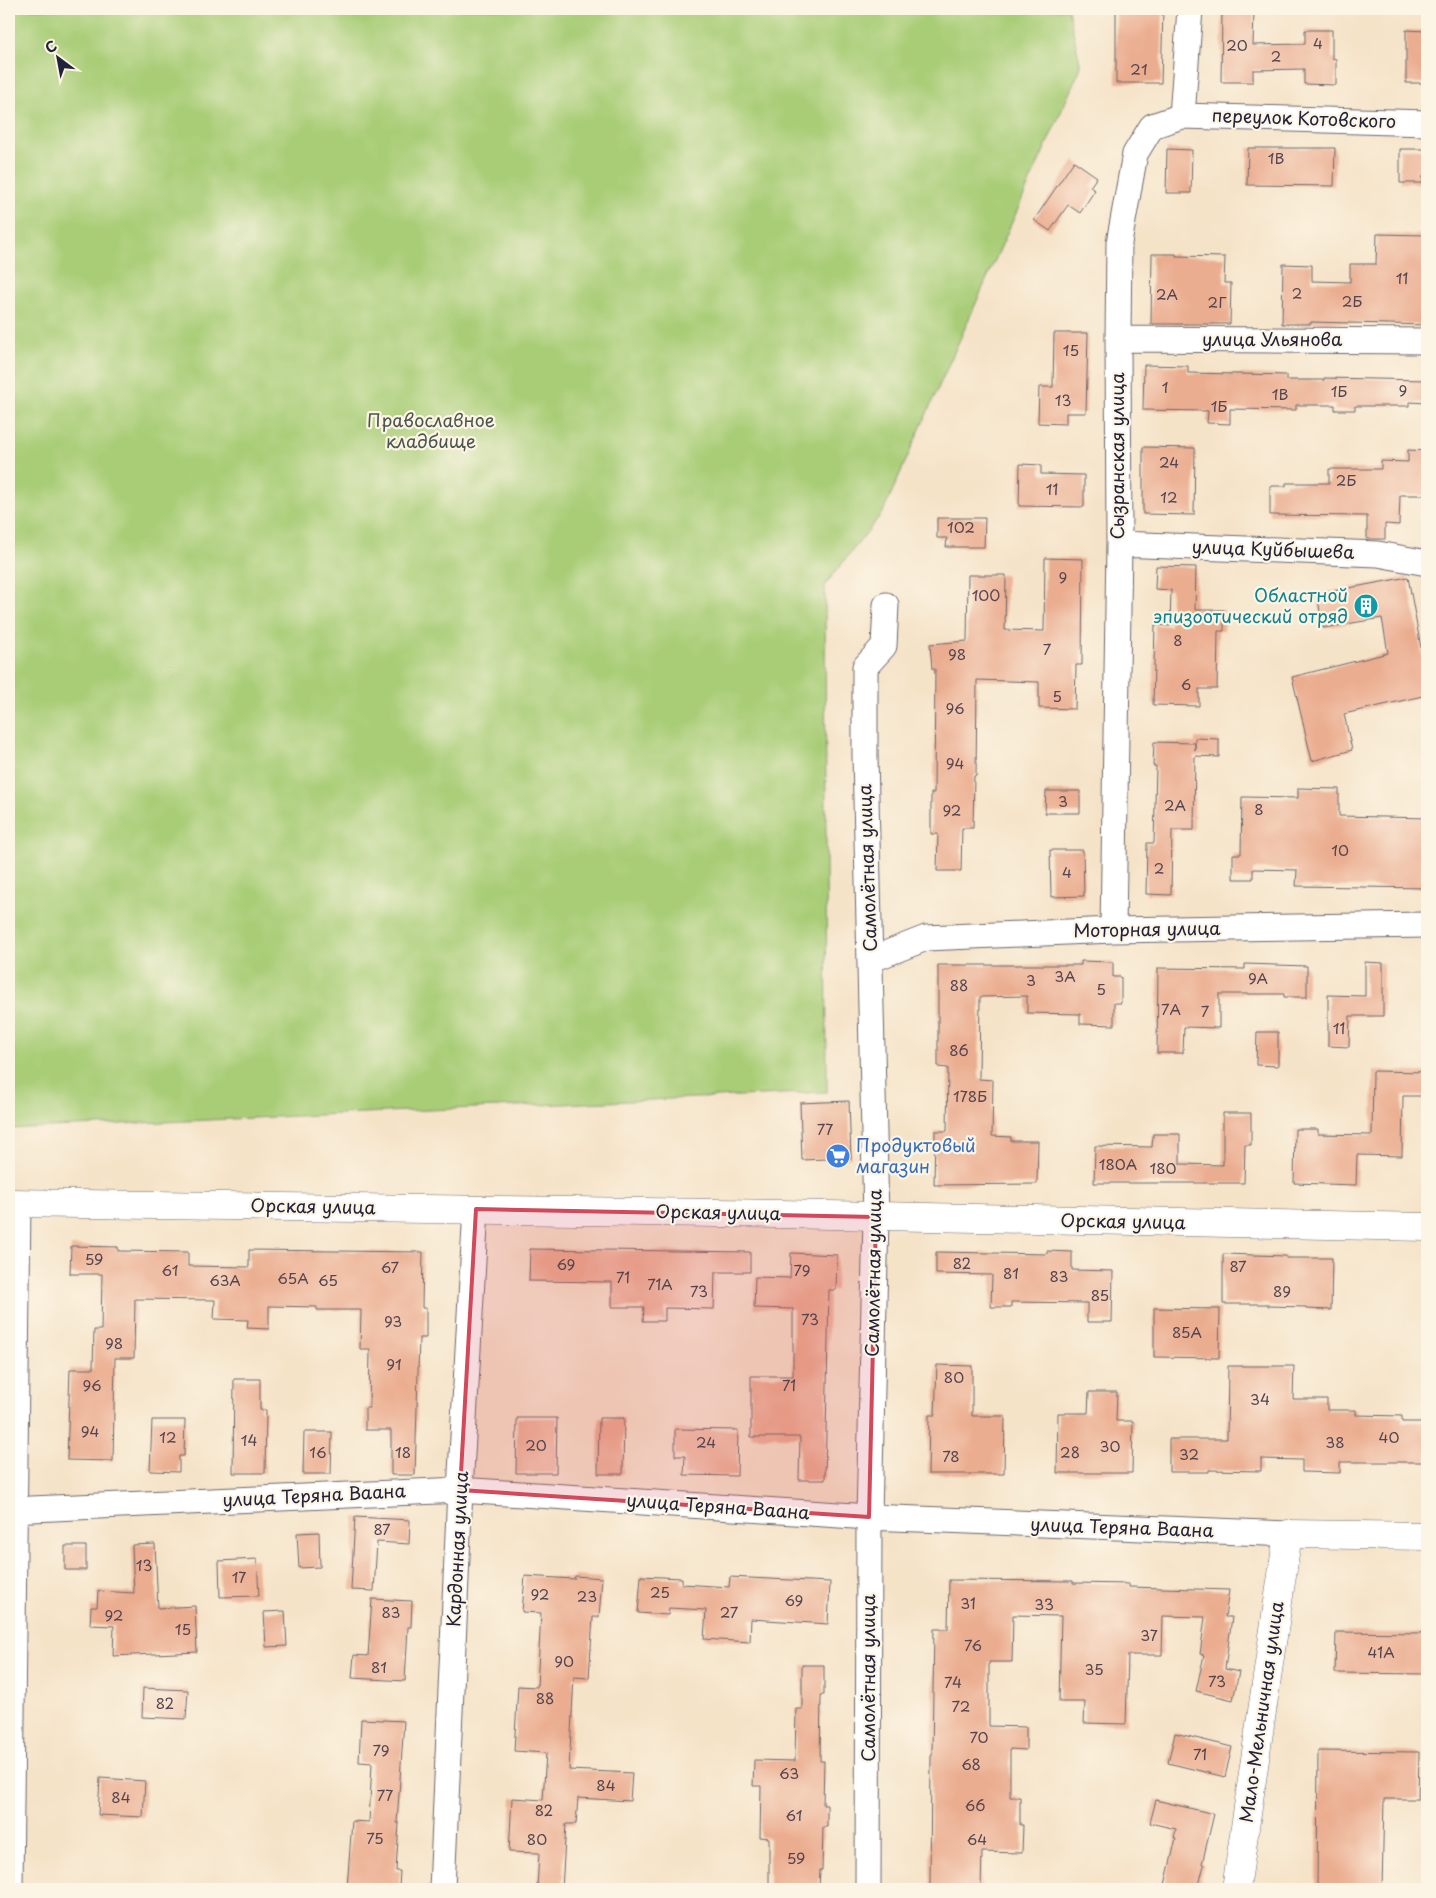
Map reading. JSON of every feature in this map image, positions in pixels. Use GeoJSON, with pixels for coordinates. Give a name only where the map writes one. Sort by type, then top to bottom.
{"type":"FeatureCollection","features":[{"type":"Feature","properties":{"kind":"main road","name":"Орская улица"},"geometry":{"type":"LineString","coordinates":[[13,1203],[1427,1228]]}},
{"type":"Feature","properties":{"kind":"main road","name":"улица Теряна Ваана"},"geometry":{"type":"LineString","coordinates":[[1288,1534],[1427,1536]]}},
{"type":"Feature","properties":{"kind":"main road","name":"Мало-Мельничная улица"},"geometry":{"type":"LineString","coordinates":[[1236,1889],[1288,1534]]}},
{"type":"Feature","properties":{"kind":"street"},"geometry":{"type":"LineString","coordinates":[[1182,116],[1190,9]]}},
{"type":"Feature","properties":{"kind":"street","name":"переулок Котовского"},"geometry":{"type":"LineString","coordinates":[[1182,116],[1427,123]]}},
{"type":"Feature","properties":{"kind":"street","name":"Сызранская улица"},"geometry":{"type":"LineString","coordinates":[[1113,930],[1118,544],[1119,243],[1135,154],[1152,126],[1182,116]]}},
{"type":"Feature","properties":{"kind":"street","name":"улица Ульянова"},"geometry":{"type":"LineString","coordinates":[[1118,339],[1427,341]]}},
{"type":"Feature","properties":{"kind":"street","name":"улица Куйбышева"},"geometry":{"type":"LineString","coordinates":[[1118,544],[1378,554],[1427,563]]}},
{"type":"Feature","properties":{"kind":"street","name":"Самолётная улица"},"geometry":{"type":"LineString","coordinates":[[868,1889],[869,1517],[876,1217],[865,756],[865,667],[884,646],[886,605]]}},
{"type":"Feature","properties":{"kind":"street","name":"Моторная улица"},"geometry":{"type":"LineString","coordinates":[[870,960],[926,938],[1113,930],[1427,925]]}},
{"type":"Feature","properties":{"kind":"street"},"geometry":{"type":"LineString","coordinates":[[10,1889],[13,1203]]}},
{"type":"Feature","properties":{"kind":"street","name":"Кардонная улица"},"geometry":{"type":"LineString","coordinates":[[442,1889],[460,1490],[476,1210]]}},
{"type":"Feature","properties":{"kind":"street","name":"улица Теряна Ваана"},"geometry":{"type":"LineString","coordinates":[[12,1510],[460,1490],[869,1517],[1288,1534]]}},
{"type":"Feature","properties":{"kind":"highlighted area"},"geometry":{"type":"Polygon","coordinates":[[[476,1209],[876,1217],[869,1517],[460,1490],[476,1209]]]}},
{"type":"Feature","properties":{"kind":"green space","name":"Православное кладбище"},"geometry":{"type":"Polygon","coordinates":[[[9,9],[1068,9],[1081,67],[883,512],[825,585],[827,1092],[9,1129],[9,9]]]}},
{"type":"Feature","properties":{"kind":"building"},"geometry":{"type":"Polygon","coordinates":[[[1116,9],[1163,9],[1161,83],[1116,83],[1116,9]]]}},
{"type":"Feature","properties":{"kind":"building"},"geometry":{"type":"Polygon","coordinates":[[[1222,11],[1254,11],[1253,45],[1305,44],[1305,30],[1332,30],[1332,58],[1336,59],[1336,85],[1304,84],[1304,69],[1253,70],[1253,82],[1221,82],[1222,11]]]}},
{"type":"Feature","properties":{"kind":"building"},"geometry":{"type":"Polygon","coordinates":[[[1406,30],[1427,31],[1427,83],[1406,83],[1406,30]]]}},
{"type":"Feature","properties":{"kind":"building"},"geometry":{"type":"Polygon","coordinates":[[[1248,148],[1335,148],[1334,186],[1247,185],[1248,148]]]}},
{"type":"Feature","properties":{"kind":"building"},"geometry":{"type":"Polygon","coordinates":[[[1167,149],[1192,150],[1191,193],[1166,193],[1167,149]]]}},
{"type":"Feature","properties":{"kind":"building"},"geometry":{"type":"Polygon","coordinates":[[[1400,149],[1427,149],[1427,176],[1423,176],[1423,183],[1400,183],[1400,149]]]}},
{"type":"Feature","properties":{"kind":"building"},"geometry":{"type":"Polygon","coordinates":[[[1074,161],[1097,177],[1090,187],[1095,190],[1080,213],[1068,205],[1050,231],[1034,220],[1074,161]]]}},
{"type":"Feature","properties":{"kind":"building"},"geometry":{"type":"Polygon","coordinates":[[[1377,234],[1427,235],[1427,325],[1311,322],[1311,324],[1282,324],[1283,264],[1312,265],[1312,281],[1350,282],[1350,264],[1376,264],[1377,234]]]}},
{"type":"Feature","properties":{"kind":"building"},"geometry":{"type":"Polygon","coordinates":[[[1152,254],[1225,257],[1224,283],[1231,283],[1230,324],[1151,324],[1152,254]]]}},
{"type":"Feature","properties":{"kind":"building"},"geometry":{"type":"Polygon","coordinates":[[[1054,333],[1088,333],[1086,413],[1066,413],[1066,424],[1038,423],[1039,387],[1053,387],[1054,333]]]}},
{"type":"Feature","properties":{"kind":"building"},"geometry":{"type":"Polygon","coordinates":[[[1144,365],[1188,366],[1188,373],[1286,375],[1286,380],[1324,380],[1324,378],[1427,380],[1427,403],[1409,402],[1409,406],[1355,406],[1355,410],[1335,410],[1335,405],[1296,405],[1296,410],[1230,409],[1230,424],[1207,423],[1208,411],[1143,410],[1144,365]]]}},
{"type":"Feature","properties":{"kind":"building"},"geometry":{"type":"Polygon","coordinates":[[[1143,447],[1195,448],[1194,515],[1143,514],[1143,447]]]}},
{"type":"Feature","properties":{"kind":"building"},"geometry":{"type":"Polygon","coordinates":[[[1408,450],[1427,451],[1427,495],[1400,495],[1399,525],[1385,524],[1385,539],[1367,539],[1367,516],[1270,515],[1270,486],[1286,486],[1286,483],[1329,483],[1329,469],[1381,469],[1381,461],[1408,462],[1408,450]]]}},
{"type":"Feature","properties":{"kind":"building"},"geometry":{"type":"Polygon","coordinates":[[[1020,464],[1041,465],[1041,474],[1084,475],[1084,507],[1019,506],[1020,464]]]}},
{"type":"Feature","properties":{"kind":"building"},"geometry":{"type":"Polygon","coordinates":[[[937,518],[985,518],[984,547],[946,547],[947,538],[937,538],[937,518]]]}},
{"type":"Feature","properties":{"kind":"building"},"geometry":{"type":"Polygon","coordinates":[[[1045,558],[1083,559],[1082,665],[1076,665],[1075,709],[1039,708],[1039,682],[977,680],[976,776],[974,776],[973,828],[962,828],[961,871],[937,871],[938,834],[931,834],[931,793],[934,793],[935,669],[932,669],[930,644],[967,641],[968,575],[1006,575],[1005,630],[1044,631],[1045,558]]]}},
{"type":"Feature","properties":{"kind":"building"},"geometry":{"type":"Polygon","coordinates":[[[1156,566],[1196,567],[1195,610],[1224,610],[1224,631],[1218,631],[1217,689],[1199,689],[1199,706],[1153,705],[1155,625],[1170,626],[1171,590],[1155,589],[1156,566]]]}},
{"type":"Feature","properties":{"kind":"building"},"geometry":{"type":"Polygon","coordinates":[[[1408,577],[1423,659],[1427,659],[1427,695],[1344,714],[1352,750],[1312,761],[1292,677],[1388,653],[1382,618],[1323,628],[1317,594],[1408,577]]]}},
{"type":"Feature","properties":{"kind":"building"},"geometry":{"type":"Polygon","coordinates":[[[1195,738],[1219,739],[1219,757],[1195,756],[1194,830],[1172,830],[1171,895],[1146,894],[1147,843],[1154,843],[1156,766],[1153,766],[1154,742],[1195,743],[1195,738]]]}},
{"type":"Feature","properties":{"kind":"building"},"geometry":{"type":"Polygon","coordinates":[[[1298,788],[1339,789],[1339,816],[1427,818],[1427,888],[1296,886],[1297,870],[1253,869],[1253,879],[1233,879],[1233,854],[1241,854],[1242,797],[1298,798],[1298,788]]]}},
{"type":"Feature","properties":{"kind":"building"},"geometry":{"type":"Polygon","coordinates":[[[1046,791],[1080,791],[1080,813],[1045,813],[1046,791]]]}},
{"type":"Feature","properties":{"kind":"building"},"geometry":{"type":"Polygon","coordinates":[[[1050,850],[1083,850],[1084,896],[1051,897],[1050,850]]]}},
{"type":"Feature","properties":{"kind":"building"},"geometry":{"type":"Polygon","coordinates":[[[1081,961],[1113,962],[1113,977],[1121,977],[1121,1003],[1114,1003],[1114,1025],[1080,1024],[1080,1014],[1027,1013],[1027,996],[980,997],[979,1079],[993,1080],[992,1136],[1011,1137],[1011,1141],[1038,1141],[1037,1184],[934,1185],[935,1131],[947,1131],[948,1068],[938,1067],[938,965],[1081,965],[1081,961]]]}},
{"type":"Feature","properties":{"kind":"building"},"geometry":{"type":"Polygon","coordinates":[[[1365,962],[1383,963],[1383,1016],[1350,1016],[1349,1047],[1328,1046],[1328,995],[1365,996],[1365,962]]]}},
{"type":"Feature","properties":{"kind":"building"},"geometry":{"type":"Polygon","coordinates":[[[1245,964],[1307,966],[1307,997],[1284,997],[1284,994],[1219,994],[1219,1028],[1184,1027],[1183,1053],[1157,1053],[1158,968],[1245,969],[1245,964]]]}},
{"type":"Feature","properties":{"kind":"building"},"geometry":{"type":"Polygon","coordinates":[[[1257,1032],[1278,1032],[1278,1066],[1256,1065],[1257,1032]]]}},
{"type":"Feature","properties":{"kind":"building"},"geometry":{"type":"Polygon","coordinates":[[[1373,1071],[1427,1072],[1427,1096],[1403,1096],[1402,1156],[1357,1155],[1356,1185],[1294,1183],[1295,1129],[1318,1129],[1318,1134],[1372,1135],[1373,1071]]]}},
{"type":"Feature","properties":{"kind":"building"},"geometry":{"type":"Polygon","coordinates":[[[849,1101],[851,1158],[802,1160],[800,1103],[849,1101]]]}},
{"type":"Feature","properties":{"kind":"building"},"geometry":{"type":"Polygon","coordinates":[[[1223,1113],[1251,1113],[1251,1145],[1245,1145],[1244,1183],[1094,1183],[1095,1146],[1152,1147],[1153,1134],[1180,1134],[1180,1164],[1223,1165],[1223,1113]]]}},
{"type":"Feature","properties":{"kind":"building"},"geometry":{"type":"Polygon","coordinates":[[[71,1246],[118,1247],[118,1251],[188,1252],[188,1266],[249,1267],[249,1250],[423,1252],[422,1308],[426,1308],[426,1338],[419,1338],[415,1475],[391,1475],[391,1430],[365,1430],[365,1408],[369,1408],[370,1349],[360,1349],[361,1310],[317,1310],[317,1307],[269,1306],[269,1329],[247,1328],[248,1320],[214,1319],[215,1300],[135,1299],[134,1358],[115,1358],[113,1461],[67,1460],[70,1369],[93,1369],[94,1330],[101,1330],[102,1274],[70,1274],[71,1246]]]}},
{"type":"Feature","properties":{"kind":"building"},"geometry":{"type":"Polygon","coordinates":[[[530,1249],[750,1252],[750,1272],[715,1272],[714,1309],[665,1308],[665,1321],[643,1321],[644,1307],[612,1307],[612,1282],[529,1281],[530,1249]]]}},
{"type":"Feature","properties":{"kind":"building"},"geometry":{"type":"Polygon","coordinates":[[[1047,1251],[1072,1252],[1072,1270],[1113,1271],[1112,1322],[1087,1322],[1087,1303],[1011,1302],[1011,1307],[991,1307],[992,1275],[936,1274],[936,1252],[1047,1254],[1047,1251]]]}},
{"type":"Feature","properties":{"kind":"building"},"geometry":{"type":"Polygon","coordinates":[[[791,1253],[837,1255],[836,1290],[829,1290],[825,1480],[799,1480],[800,1437],[751,1437],[751,1376],[793,1376],[793,1309],[754,1308],[755,1277],[790,1278],[791,1253]]]}},
{"type":"Feature","properties":{"kind":"building"},"geometry":{"type":"Polygon","coordinates":[[[1223,1254],[1286,1256],[1286,1258],[1332,1258],[1331,1310],[1268,1306],[1268,1304],[1223,1304],[1223,1254]]]}},
{"type":"Feature","properties":{"kind":"building"},"geometry":{"type":"Polygon","coordinates":[[[1154,1308],[1220,1309],[1219,1358],[1154,1357],[1154,1308]]]}},
{"type":"Feature","properties":{"kind":"building"},"geometry":{"type":"Polygon","coordinates":[[[937,1365],[972,1366],[972,1416],[1005,1416],[1004,1474],[928,1474],[929,1415],[935,1415],[937,1365]]]}},
{"type":"Feature","properties":{"kind":"building"},"geometry":{"type":"Polygon","coordinates":[[[1228,1366],[1294,1366],[1293,1399],[1327,1399],[1327,1410],[1356,1410],[1356,1415],[1402,1416],[1402,1422],[1427,1422],[1427,1462],[1340,1462],[1340,1473],[1302,1472],[1302,1460],[1261,1459],[1261,1471],[1209,1470],[1209,1472],[1169,1472],[1169,1439],[1227,1439],[1228,1366]]]}},
{"type":"Feature","properties":{"kind":"building"},"geometry":{"type":"Polygon","coordinates":[[[234,1379],[260,1379],[260,1410],[266,1410],[265,1473],[233,1473],[234,1379]]]}},
{"type":"Feature","properties":{"kind":"building"},"geometry":{"type":"Polygon","coordinates":[[[1089,1392],[1117,1392],[1116,1421],[1133,1421],[1132,1473],[1057,1473],[1058,1413],[1088,1413],[1089,1392]]]}},
{"type":"Feature","properties":{"kind":"building"},"geometry":{"type":"Polygon","coordinates":[[[517,1418],[557,1418],[556,1473],[516,1473],[517,1418]]]}},
{"type":"Feature","properties":{"kind":"building"},"geometry":{"type":"Polygon","coordinates":[[[599,1418],[624,1418],[623,1474],[598,1474],[599,1418]]]}},
{"type":"Feature","properties":{"kind":"building"},"geometry":{"type":"Polygon","coordinates":[[[152,1420],[185,1420],[184,1456],[179,1456],[179,1472],[150,1471],[152,1420]]]}},
{"type":"Feature","properties":{"kind":"building"},"geometry":{"type":"Polygon","coordinates":[[[675,1429],[738,1430],[737,1476],[684,1475],[685,1456],[675,1456],[675,1429]]]}},
{"type":"Feature","properties":{"kind":"building"},"geometry":{"type":"Polygon","coordinates":[[[304,1432],[332,1432],[331,1474],[303,1474],[304,1432]]]}},
{"type":"Feature","properties":{"kind":"building"},"geometry":{"type":"Polygon","coordinates":[[[355,1517],[410,1520],[409,1544],[377,1542],[374,1591],[351,1590],[355,1517]]]}},
{"type":"Feature","properties":{"kind":"building"},"geometry":{"type":"Polygon","coordinates":[[[319,1532],[320,1567],[299,1568],[297,1533],[319,1532]]]}},
{"type":"Feature","properties":{"kind":"building"},"geometry":{"type":"Polygon","coordinates":[[[155,1544],[158,1608],[195,1606],[197,1652],[113,1656],[114,1626],[90,1625],[91,1607],[97,1607],[98,1591],[134,1593],[132,1545],[155,1544]]]}},
{"type":"Feature","properties":{"kind":"building"},"geometry":{"type":"Polygon","coordinates":[[[65,1546],[86,1546],[86,1570],[65,1570],[65,1546]]]}},
{"type":"Feature","properties":{"kind":"building"},"geometry":{"type":"Polygon","coordinates":[[[257,1559],[259,1596],[220,1597],[219,1561],[257,1559]]]}},
{"type":"Feature","properties":{"kind":"building"},"geometry":{"type":"Polygon","coordinates":[[[525,1576],[574,1579],[575,1576],[602,1578],[599,1617],[593,1617],[589,1678],[574,1677],[569,1770],[632,1773],[630,1801],[578,1798],[576,1824],[566,1824],[562,1889],[537,1889],[539,1853],[509,1852],[512,1798],[543,1800],[546,1753],[514,1751],[518,1686],[537,1687],[541,1613],[522,1612],[525,1576]]]}},
{"type":"Feature","properties":{"kind":"building"},"geometry":{"type":"Polygon","coordinates":[[[641,1576],[682,1578],[682,1584],[729,1587],[730,1577],[830,1582],[828,1624],[751,1619],[750,1642],[704,1639],[706,1610],[669,1608],[668,1615],[638,1613],[641,1576]]]}},
{"type":"Feature","properties":{"kind":"building"},"geometry":{"type":"Polygon","coordinates":[[[949,1580],[1073,1581],[1073,1583],[1129,1584],[1129,1587],[1229,1590],[1225,1617],[1232,1617],[1225,1669],[1239,1672],[1233,1700],[1196,1691],[1204,1655],[1200,1654],[1205,1617],[1163,1616],[1162,1655],[1128,1655],[1126,1724],[1084,1723],[1085,1702],[1059,1702],[1061,1616],[1013,1615],[1012,1662],[989,1662],[989,1726],[1026,1727],[1026,1750],[1010,1749],[1010,1797],[1020,1797],[1020,1825],[1023,1825],[1022,1853],[982,1852],[981,1889],[930,1889],[934,1629],[948,1629],[949,1580]]]}},
{"type":"Feature","properties":{"kind":"building"},"geometry":{"type":"Polygon","coordinates":[[[372,1599],[412,1601],[411,1627],[408,1627],[405,1681],[352,1678],[354,1655],[368,1656],[372,1599]]]}},
{"type":"Feature","properties":{"kind":"building"},"geometry":{"type":"Polygon","coordinates":[[[285,1611],[287,1646],[266,1647],[264,1612],[285,1611]]]}},
{"type":"Feature","properties":{"kind":"building"},"geometry":{"type":"Polygon","coordinates":[[[1336,1632],[1427,1633],[1427,1674],[1335,1673],[1336,1632]]]}},
{"type":"Feature","properties":{"kind":"building"},"geometry":{"type":"Polygon","coordinates":[[[802,1665],[824,1665],[824,1695],[821,1695],[820,1761],[824,1761],[823,1805],[827,1805],[827,1827],[823,1827],[822,1870],[820,1870],[819,1889],[769,1889],[769,1838],[760,1837],[761,1786],[753,1786],[754,1760],[795,1761],[796,1709],[802,1709],[802,1665]]]}},
{"type":"Feature","properties":{"kind":"building"},"geometry":{"type":"Polygon","coordinates":[[[143,1688],[188,1690],[186,1719],[142,1717],[143,1688]]]}},
{"type":"Feature","properties":{"kind":"building"},"geometry":{"type":"Polygon","coordinates":[[[361,1719],[404,1721],[397,1823],[399,1823],[396,1871],[400,1871],[399,1889],[347,1888],[352,1821],[369,1822],[372,1763],[359,1762],[361,1719]]]}},
{"type":"Feature","properties":{"kind":"building"},"geometry":{"type":"Polygon","coordinates":[[[1175,1733],[1232,1747],[1225,1777],[1168,1763],[1175,1733]]]}},
{"type":"Feature","properties":{"kind":"building"},"geometry":{"type":"Polygon","coordinates":[[[1318,1751],[1419,1752],[1418,1799],[1384,1799],[1382,1889],[1317,1889],[1318,1751]]]}},
{"type":"Feature","properties":{"kind":"building"},"geometry":{"type":"Polygon","coordinates":[[[100,1778],[145,1781],[143,1817],[98,1815],[100,1778]]]}},
{"type":"Feature","properties":{"kind":"building"},"geometry":{"type":"Polygon","coordinates":[[[1156,1800],[1214,1814],[1198,1889],[1164,1889],[1176,1838],[1174,1838],[1176,1829],[1150,1823],[1156,1800]]]}},
{"type":"Feature","properties":{"kind":"place","name":"Областной эпизоотический отряд"},"geometry":{"type":"Point","coordinates":[1366,606]}},
{"type":"Feature","properties":{"kind":"place","name":"Продуктовый магазин"},"geometry":{"type":"Point","coordinates":[838,1156]}}]}
